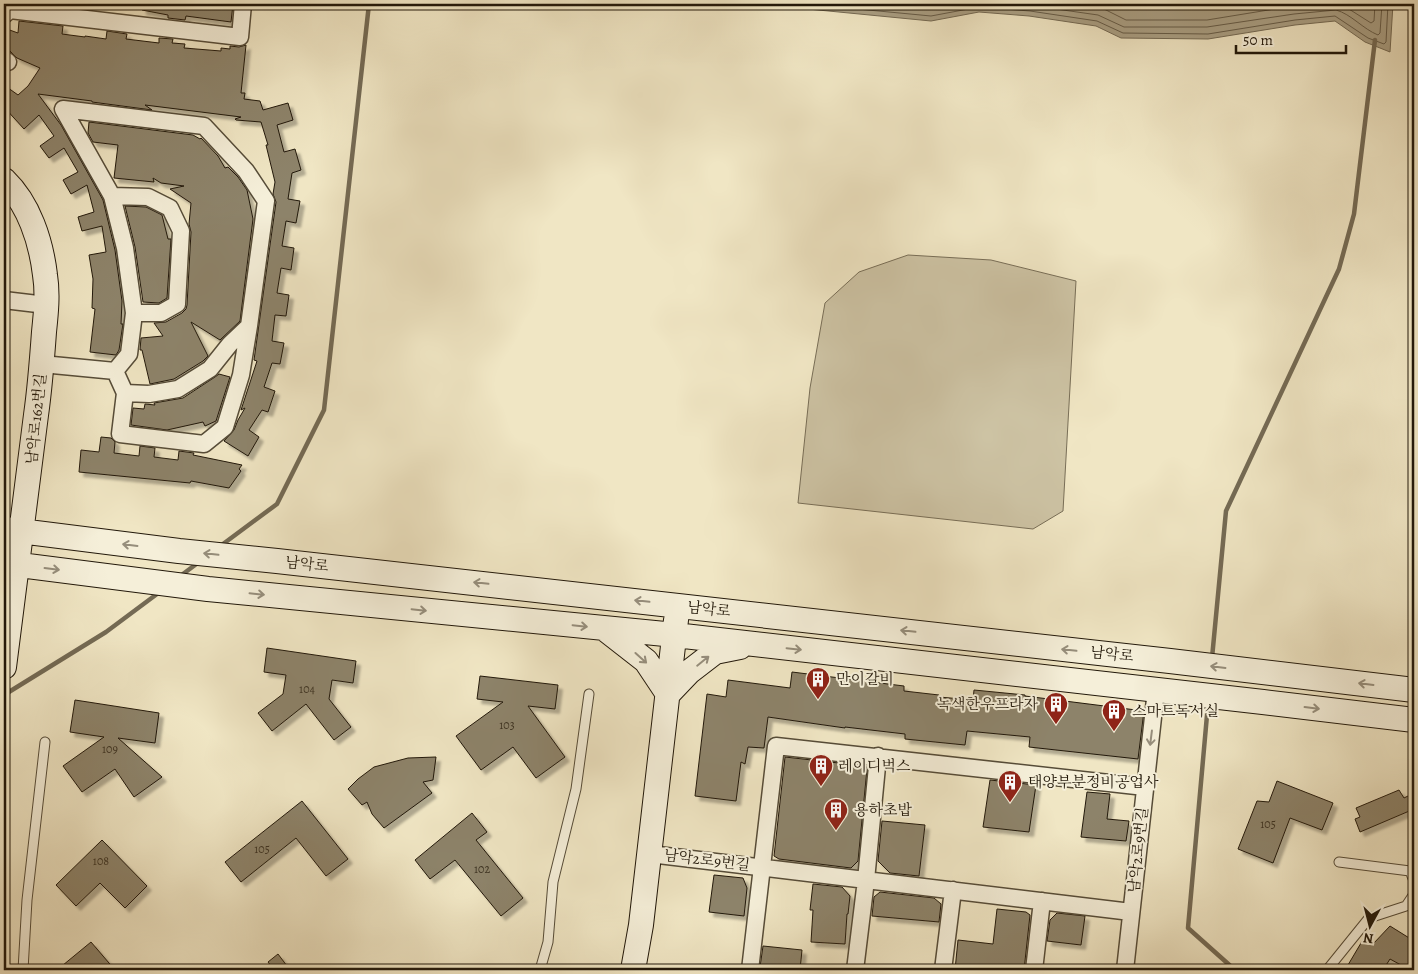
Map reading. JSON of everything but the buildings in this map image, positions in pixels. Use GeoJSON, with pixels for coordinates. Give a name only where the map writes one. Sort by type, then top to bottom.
{"type":"FeatureCollection","features":[{"type":"Feature","properties":{"kind":"street"},"geometry":{"type":"LineString","coordinates":[[9,10],[240,37],[243,4]]}},
{"type":"Feature","properties":{"kind":"street"},"geometry":{"type":"LineString","coordinates":[[63,109],[204,126],[246,171],[266,201],[250,326],[241,375],[225,426],[204,444],[120,434],[125,393],[114,371],[130,354],[134,313],[125,248],[112,196],[63,109]]}},
{"type":"Feature","properties":{"kind":"street","name":"남악로162번길"},"geometry":{"type":"LineString","coordinates":[[4,180],[21,202],[32,225],[40,248],[47,296],[42,364],[13,530],[4,667]]}},
{"type":"Feature","properties":{"kind":"street"},"geometry":{"type":"LineString","coordinates":[[112,196],[148,197],[170,208],[181,231],[177,304],[161,314],[134,313]]}},
{"type":"Feature","properties":{"kind":"street"},"geometry":{"type":"LineString","coordinates":[[4,300],[46,305]]}},
{"type":"Feature","properties":{"kind":"street"},"geometry":{"type":"LineString","coordinates":[[125,393],[149,394],[178,388],[210,369],[230,344],[250,326]]}},
{"type":"Feature","properties":{"kind":"street"},"geometry":{"type":"LineString","coordinates":[[42,364],[114,371]]}},
{"type":"Feature","properties":{"kind":"street","name":"남악로"},"geometry":{"type":"LineString","coordinates":[[13,530],[179,551],[277,560],[678,605],[1414,690]]}},
{"type":"Feature","properties":{"kind":"street","name":"남악로"},"geometry":{"type":"LineString","coordinates":[[11,564],[208,589],[675,636],[1414,720]]}},
{"type":"Feature","properties":{"kind":"street"},"geometry":{"type":"LineString","coordinates":[[633,970],[650,854],[678,605]]}},
{"type":"Feature","properties":{"kind":"street"},"geometry":{"type":"LineString","coordinates":[[606,629],[646,661],[668,694]]}},
{"type":"Feature","properties":{"kind":"street"},"geometry":{"type":"LineString","coordinates":[[668,694],[689,672],[715,652],[756,645]]}},
{"type":"Feature","properties":{"kind":"street"},"geometry":{"type":"LineString","coordinates":[[1145,787],[1163,691]]}},
{"type":"Feature","properties":{"kind":"street","name":"남악2로9번길"},"geometry":{"type":"LineString","coordinates":[[750,970],[776,746],[1145,787],[1124,970]]}},
{"type":"Feature","properties":{"kind":"street"},"geometry":{"type":"LineString","coordinates":[[855,970],[878,756]]}},
{"type":"Feature","properties":{"kind":"street","name":"남악2로9번길"},"geometry":{"type":"LineString","coordinates":[[650,854],[1131,912]]}},
{"type":"Feature","properties":{"kind":"street"},"geometry":{"type":"LineString","coordinates":[[943,970],[954,890]]}},
{"type":"Feature","properties":{"kind":"street"},"geometry":{"type":"LineString","coordinates":[[1034,970],[1042,901]]}},
{"type":"Feature","properties":{"kind":"lane"},"geometry":{"type":"LineString","coordinates":[[540,970],[548,942],[552,882],[576,789],[589,694]]}},
{"type":"Feature","properties":{"kind":"lane"},"geometry":{"type":"LineString","coordinates":[[23,970],[27,900],[45,742]]}},
{"type":"Feature","properties":{"kind":"lane"},"geometry":{"type":"LineString","coordinates":[[1339,862],[1410,871],[1414,881]]}},
{"type":"Feature","properties":{"kind":"lane"},"geometry":{"type":"LineString","coordinates":[[1327,970],[1370,918],[1406,906],[1414,894]]}},
{"type":"Feature","properties":{"kind":"shaded area"},"geometry":{"type":"Polygon","coordinates":[[[908,255],[991,260],[1076,281],[1063,511],[1033,529],[798,503],[810,388],[825,303],[859,272],[908,255]]]}},
{"type":"Feature","properties":{"kind":"water"},"geometry":{"type":"Polygon","coordinates":[[[771,4],[1393,4],[1390,52],[1365,42],[1335,21],[1295,25],[1208,39],[1121,38],[1096,26],[1029,16],[979,12],[931,21],[771,4]]]}},
{"type":"Feature","properties":{"kind":"waterway"},"geometry":{"type":"LineString","coordinates":[[219,547],[277,504],[324,410],[369,4]]}},
{"type":"Feature","properties":{"kind":"waterway"},"geometry":{"type":"LineString","coordinates":[[1212,658],[1226,511],[1339,269],[1354,214],[1375,40]]}},
{"type":"Feature","properties":{"kind":"waterway"},"geometry":{"type":"LineString","coordinates":[[179,577],[199,562]]}},
{"type":"Feature","properties":{"kind":"waterway"},"geometry":{"type":"LineString","coordinates":[[4,695],[106,632],[161,591]]}},
{"type":"Feature","properties":{"kind":"waterway"},"geometry":{"type":"LineString","coordinates":[[1208,704],[1188,928],[1235,970]]}},
{"type":"Feature","properties":{"kind":"place","name":"만이갈비"},"geometry":{"type":"Point","coordinates":[818,700]}},
{"type":"Feature","properties":{"kind":"place","name":"녹색한우프라자"},"geometry":{"type":"Point","coordinates":[1056,725]}},
{"type":"Feature","properties":{"kind":"place","name":"스마트독서실"},"geometry":{"type":"Point","coordinates":[1114,732]}},
{"type":"Feature","properties":{"kind":"place","name":"레이디벅스"},"geometry":{"type":"Point","coordinates":[821,787]}},
{"type":"Feature","properties":{"kind":"place","name":"태양부분정비공업사"},"geometry":{"type":"Point","coordinates":[1010,803]}},
{"type":"Feature","properties":{"kind":"place","name":"용하초밥"},"geometry":{"type":"Point","coordinates":[836,831]}}]}
